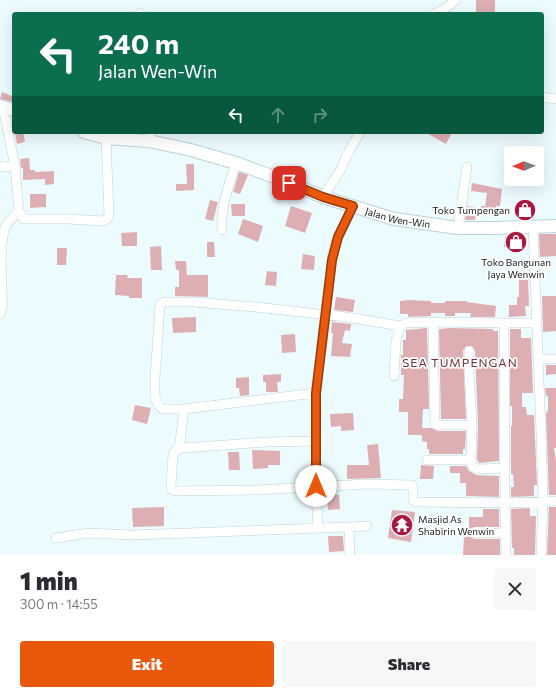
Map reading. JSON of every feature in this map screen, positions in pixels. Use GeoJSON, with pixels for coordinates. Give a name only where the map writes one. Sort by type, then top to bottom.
{"type":"FeatureCollection","features":[{"type":"Feature","properties":{"kind":"street"},"geometry":{"type":"LineString","coordinates":[[438,12],[456,0]]}},
{"type":"Feature","properties":{"kind":"street"},"geometry":{"type":"LineString","coordinates":[[544,97],[556,99]]}},
{"type":"Feature","properties":{"kind":"street"},"geometry":{"type":"LineString","coordinates":[[6,108],[15,166],[19,212],[24,219],[102,221],[107,219],[109,214],[106,138]]}},
{"type":"Feature","properties":{"kind":"street","name":"Jalan Wen-Win"},"geometry":{"type":"LineString","coordinates":[[91,134],[106,138],[150,136],[236,163],[323,197],[394,219],[458,228],[556,226]]}},
{"type":"Feature","properties":{"kind":"street"},"geometry":{"type":"LineString","coordinates":[[323,197],[340,171],[359,134]]}},
{"type":"Feature","properties":{"kind":"street"},"geometry":{"type":"LineString","coordinates":[[222,230],[221,219],[223,207],[236,163]]}},
{"type":"Feature","properties":{"kind":"street"},"geometry":{"type":"LineString","coordinates":[[0,167],[15,166]]}},
{"type":"Feature","properties":{"kind":"street"},"geometry":{"type":"LineString","coordinates":[[458,228],[468,167]]}},
{"type":"Feature","properties":{"kind":"street"},"geometry":{"type":"LineString","coordinates":[[318,528],[316,486],[316,393],[333,251],[353,206]]}},
{"type":"Feature","properties":{"kind":"street"},"geometry":{"type":"LineString","coordinates":[[0,314],[2,311],[1,253],[3,235],[5,226],[19,212]]}},
{"type":"Feature","properties":{"kind":"street"},"geometry":{"type":"LineString","coordinates":[[533,227],[543,502],[541,555]]}},
{"type":"Feature","properties":{"kind":"street"},"geometry":{"type":"LineString","coordinates":[[316,393],[184,409],[163,409],[158,404],[155,396],[160,304],[165,302],[210,303],[326,315],[401,326],[406,323],[434,322],[537,323]]}},
{"type":"Feature","properties":{"kind":"street"},"geometry":{"type":"LineString","coordinates":[[434,322],[435,424],[472,425]]}},
{"type":"Feature","properties":{"kind":"street"},"geometry":{"type":"LineString","coordinates":[[504,323],[506,555]]}},
{"type":"Feature","properties":{"kind":"street"},"geometry":{"type":"LineString","coordinates":[[394,376],[396,341],[401,326]]}},
{"type":"Feature","properties":{"kind":"street"},"geometry":{"type":"LineString","coordinates":[[469,351],[472,425],[471,460],[473,466],[478,469],[505,468]]}},
{"type":"Feature","properties":{"kind":"street"},"geometry":{"type":"LineString","coordinates":[[539,360],[556,359]]}},
{"type":"Feature","properties":{"kind":"street"},"geometry":{"type":"LineString","coordinates":[[179,450],[184,409]]}},
{"type":"Feature","properties":{"kind":"street"},"geometry":{"type":"LineString","coordinates":[[316,441],[267,442],[179,450],[173,454],[172,490],[177,492],[257,490],[316,486],[386,484],[412,485],[413,500],[416,502],[505,503],[556,501]]}},
{"type":"Feature","properties":{"kind":"street"},"geometry":{"type":"LineString","coordinates":[[427,460],[471,460]]}},
{"type":"Feature","properties":{"kind":"street"},"geometry":{"type":"LineString","coordinates":[[56,538],[88,533],[132,535],[367,526]]}},
{"type":"Feature","properties":{"kind":"street"},"geometry":{"type":"LineString","coordinates":[[349,527],[350,555]]}},
{"type":"Feature","properties":{"kind":"street"},"geometry":{"type":"LineString","coordinates":[[474,533],[506,533]]}},
{"type":"Feature","properties":{"kind":"building"},"geometry":{"type":"Polygon","coordinates":[[[476,0],[495,0],[495,12],[476,12],[476,0]]]}},
{"type":"Feature","properties":{"kind":"building"},"geometry":{"type":"Polygon","coordinates":[[[2,92],[12,96],[12,102],[0,99],[2,92]]]}},
{"type":"Feature","properties":{"kind":"building"},"geometry":{"type":"Polygon","coordinates":[[[15,134],[23,134],[25,142],[17,144],[15,134]]]}},
{"type":"Feature","properties":{"kind":"building"},"geometry":{"type":"Polygon","coordinates":[[[428,134],[451,134],[446,144],[428,134]]]}},
{"type":"Feature","properties":{"kind":"building"},"geometry":{"type":"Polygon","coordinates":[[[29,158],[30,170],[35,170],[35,172],[54,171],[54,184],[45,185],[45,179],[23,180],[23,168],[21,168],[20,159],[29,158]]]}},
{"type":"Feature","properties":{"kind":"building"},"geometry":{"type":"Polygon","coordinates":[[[186,164],[194,164],[194,190],[176,191],[176,184],[187,184],[186,164]]]}},
{"type":"Feature","properties":{"kind":"building"},"geometry":{"type":"Polygon","coordinates":[[[239,172],[248,175],[240,194],[233,192],[239,172]]]}},
{"type":"Feature","properties":{"kind":"building"},"geometry":{"type":"Polygon","coordinates":[[[472,183],[502,189],[500,206],[496,206],[495,216],[480,214],[481,206],[485,206],[487,193],[471,191],[472,183]]]}},
{"type":"Feature","properties":{"kind":"building"},"geometry":{"type":"Polygon","coordinates":[[[30,194],[46,194],[46,207],[30,208],[30,194]]]}},
{"type":"Feature","properties":{"kind":"building"},"geometry":{"type":"Polygon","coordinates":[[[210,200],[218,202],[213,221],[205,219],[210,200]]]}},
{"type":"Feature","properties":{"kind":"building"},"geometry":{"type":"Polygon","coordinates":[[[231,204],[245,204],[245,216],[232,216],[231,204]]]}},
{"type":"Feature","properties":{"kind":"building","name":"Toko Tumpengan"},"geometry":{"type":"Polygon","coordinates":[[[519,204],[528,204],[527,216],[519,216],[519,204]]]}},
{"type":"Feature","properties":{"kind":"building"},"geometry":{"type":"Polygon","coordinates":[[[291,206],[312,213],[305,233],[285,226],[291,206]]]}},
{"type":"Feature","properties":{"kind":"building"},"geometry":{"type":"Polygon","coordinates":[[[467,206],[477,208],[475,220],[465,220],[467,206]]]}},
{"type":"Feature","properties":{"kind":"building"},"geometry":{"type":"Polygon","coordinates":[[[243,219],[263,226],[258,242],[238,234],[243,219]]]}},
{"type":"Feature","properties":{"kind":"building"},"geometry":{"type":"Polygon","coordinates":[[[137,232],[137,246],[122,246],[121,233],[137,232]]]}},
{"type":"Feature","properties":{"kind":"building"},"geometry":{"type":"Polygon","coordinates":[[[539,234],[556,234],[556,256],[540,257],[539,234]]]}},
{"type":"Feature","properties":{"kind":"building","name":"Toko Bangunan Jaya Wenwin"},"geometry":{"type":"Polygon","coordinates":[[[505,236],[527,237],[526,248],[504,247],[505,236]]]}},
{"type":"Feature","properties":{"kind":"building"},"geometry":{"type":"Polygon","coordinates":[[[207,242],[214,242],[215,257],[207,257],[207,242]]]}},
{"type":"Feature","properties":{"kind":"building"},"geometry":{"type":"Polygon","coordinates":[[[161,246],[162,270],[151,270],[150,247],[161,246]]]}},
{"type":"Feature","properties":{"kind":"building"},"geometry":{"type":"Polygon","coordinates":[[[57,248],[67,248],[66,265],[57,265],[57,248]]]}},
{"type":"Feature","properties":{"kind":"building"},"geometry":{"type":"Polygon","coordinates":[[[303,254],[315,256],[314,270],[301,269],[303,254]]]}},
{"type":"Feature","properties":{"kind":"building"},"geometry":{"type":"Polygon","coordinates":[[[175,261],[186,261],[187,275],[208,275],[208,297],[175,296],[175,287],[179,287],[179,270],[176,270],[175,261]]]}},
{"type":"Feature","properties":{"kind":"building"},"geometry":{"type":"Polygon","coordinates":[[[267,271],[277,272],[276,286],[265,285],[267,271]]]}},
{"type":"Feature","properties":{"kind":"building"},"geometry":{"type":"Polygon","coordinates":[[[116,275],[128,275],[127,278],[142,278],[142,298],[129,298],[129,296],[115,295],[116,275]]]}},
{"type":"Feature","properties":{"kind":"building"},"geometry":{"type":"Polygon","coordinates":[[[519,278],[528,278],[529,306],[525,306],[526,316],[509,317],[509,305],[517,305],[517,297],[519,297],[519,278]]]}},
{"type":"Feature","properties":{"kind":"building"},"geometry":{"type":"Polygon","coordinates":[[[542,296],[556,296],[556,331],[543,332],[542,296]]]}},
{"type":"Feature","properties":{"kind":"building"},"geometry":{"type":"Polygon","coordinates":[[[336,297],[355,300],[353,312],[334,310],[336,297]]]}},
{"type":"Feature","properties":{"kind":"building"},"geometry":{"type":"Polygon","coordinates":[[[400,301],[431,301],[431,303],[445,303],[445,301],[467,301],[496,306],[495,317],[470,317],[471,313],[455,313],[455,316],[445,316],[445,313],[431,313],[431,316],[408,317],[408,314],[400,314],[400,301]]]}},
{"type":"Feature","properties":{"kind":"building"},"geometry":{"type":"Polygon","coordinates":[[[196,317],[196,332],[173,333],[172,318],[196,317]]]}},
{"type":"Feature","properties":{"kind":"building"},"geometry":{"type":"Polygon","coordinates":[[[332,322],[351,324],[350,331],[345,330],[342,343],[352,344],[350,357],[331,356],[333,333],[331,333],[332,322]]]}},
{"type":"Feature","properties":{"kind":"building"},"geometry":{"type":"Polygon","coordinates":[[[427,328],[429,409],[423,409],[422,428],[431,428],[438,431],[466,431],[465,449],[463,449],[463,454],[429,454],[427,442],[422,441],[422,435],[408,435],[408,412],[399,412],[399,399],[403,399],[404,375],[401,375],[401,355],[403,355],[403,340],[406,340],[406,330],[427,328]]]}},
{"type":"Feature","properties":{"kind":"building"},"geometry":{"type":"Polygon","coordinates":[[[439,329],[493,329],[493,331],[498,331],[499,461],[479,463],[477,459],[478,425],[475,351],[472,346],[466,346],[463,351],[466,419],[441,419],[439,329]]]}},
{"type":"Feature","properties":{"kind":"building"},"geometry":{"type":"Polygon","coordinates":[[[510,329],[521,329],[521,338],[531,338],[533,393],[522,393],[522,407],[526,407],[527,415],[534,415],[537,485],[534,485],[534,496],[511,497],[511,487],[514,487],[513,474],[511,474],[512,406],[510,406],[510,329]]]}},
{"type":"Feature","properties":{"kind":"building"},"geometry":{"type":"Polygon","coordinates":[[[295,334],[296,352],[282,353],[281,335],[295,334]]]}},
{"type":"Feature","properties":{"kind":"building"},"geometry":{"type":"Polygon","coordinates":[[[546,365],[556,365],[556,374],[546,375],[546,365]]]}},
{"type":"Feature","properties":{"kind":"building"},"geometry":{"type":"Polygon","coordinates":[[[281,374],[281,382],[277,382],[278,392],[266,392],[266,382],[263,382],[263,375],[281,374]]]}},
{"type":"Feature","properties":{"kind":"building"},"geometry":{"type":"Polygon","coordinates":[[[249,377],[249,395],[240,396],[239,388],[236,388],[236,378],[249,377]]]}},
{"type":"Feature","properties":{"kind":"building"},"geometry":{"type":"Polygon","coordinates":[[[545,388],[556,388],[556,448],[554,448],[556,461],[556,495],[549,495],[546,414],[548,410],[548,396],[546,396],[545,388]]]}},
{"type":"Feature","properties":{"kind":"building"},"geometry":{"type":"Polygon","coordinates":[[[135,405],[151,408],[147,424],[132,420],[135,405]]]}},
{"type":"Feature","properties":{"kind":"building"},"geometry":{"type":"Polygon","coordinates":[[[353,413],[354,430],[341,431],[341,426],[331,427],[330,414],[353,413]]]}},
{"type":"Feature","properties":{"kind":"building"},"geometry":{"type":"Polygon","coordinates":[[[378,444],[381,478],[347,479],[347,465],[369,465],[367,445],[378,444]]]}},
{"type":"Feature","properties":{"kind":"building"},"geometry":{"type":"Polygon","coordinates":[[[252,450],[280,451],[280,465],[268,465],[268,468],[253,469],[252,450]]]}},
{"type":"Feature","properties":{"kind":"building"},"geometry":{"type":"Polygon","coordinates":[[[228,452],[239,452],[240,470],[229,470],[228,452]]]}},
{"type":"Feature","properties":{"kind":"building"},"geometry":{"type":"Polygon","coordinates":[[[421,465],[434,466],[433,479],[420,479],[421,465]]]}},
{"type":"Feature","properties":{"kind":"building"},"geometry":{"type":"Polygon","coordinates":[[[450,466],[466,466],[469,471],[476,475],[499,476],[499,497],[466,496],[466,483],[460,483],[460,473],[450,473],[450,466]]]}},
{"type":"Feature","properties":{"kind":"building"},"geometry":{"type":"Polygon","coordinates":[[[327,495],[339,495],[340,509],[328,510],[327,495]]]}},
{"type":"Feature","properties":{"kind":"building"},"geometry":{"type":"Polygon","coordinates":[[[164,507],[164,526],[133,527],[132,508],[164,507]]]}},
{"type":"Feature","properties":{"kind":"building"},"geometry":{"type":"Polygon","coordinates":[[[549,507],[556,507],[556,555],[547,555],[549,507]]]}},
{"type":"Feature","properties":{"kind":"building"},"geometry":{"type":"Polygon","coordinates":[[[530,508],[530,516],[536,516],[535,555],[514,555],[514,548],[512,548],[511,509],[530,508]]]}},
{"type":"Feature","properties":{"kind":"building"},"geometry":{"type":"Polygon","coordinates":[[[483,509],[499,509],[499,527],[474,527],[469,530],[469,517],[483,517],[483,509]]]}},
{"type":"Feature","properties":{"kind":"building","name":"Masjid As Shabirin Wenwin"},"geometry":{"type":"Polygon","coordinates":[[[392,510],[415,512],[411,542],[388,538],[392,510]]]}},
{"type":"Feature","properties":{"kind":"building"},"geometry":{"type":"Polygon","coordinates":[[[328,536],[343,536],[344,551],[329,552],[328,536]]]}},
{"type":"Feature","properties":{"kind":"building"},"geometry":{"type":"Polygon","coordinates":[[[469,536],[474,539],[500,539],[500,555],[463,555],[464,537],[469,536]]]}},
{"type":"Feature","properties":{"kind":"place","name":"Toko Tumpengan"},"geometry":{"type":"Point","coordinates":[525,210]}},
{"type":"Feature","properties":{"kind":"place","name":"Toko Bangunan Jaya Wenwin"},"geometry":{"type":"Point","coordinates":[516,242]}},
{"type":"Feature","properties":{"kind":"place","name":"Masjid As Shabirin Wenwin"},"geometry":{"type":"Point","coordinates":[402,525]}},
{"type":"Feature","properties":{"kind":"district","name":"SEA TUMPENGAN"},"geometry":{"type":"Point","coordinates":[460,363]}},
{"type":"Feature","properties":{"kind":"route"},"geometry":{"type":"LineString","coordinates":[[289,183],[323,197],[353,206],[333,251],[316,393],[316,486]]}}]}
